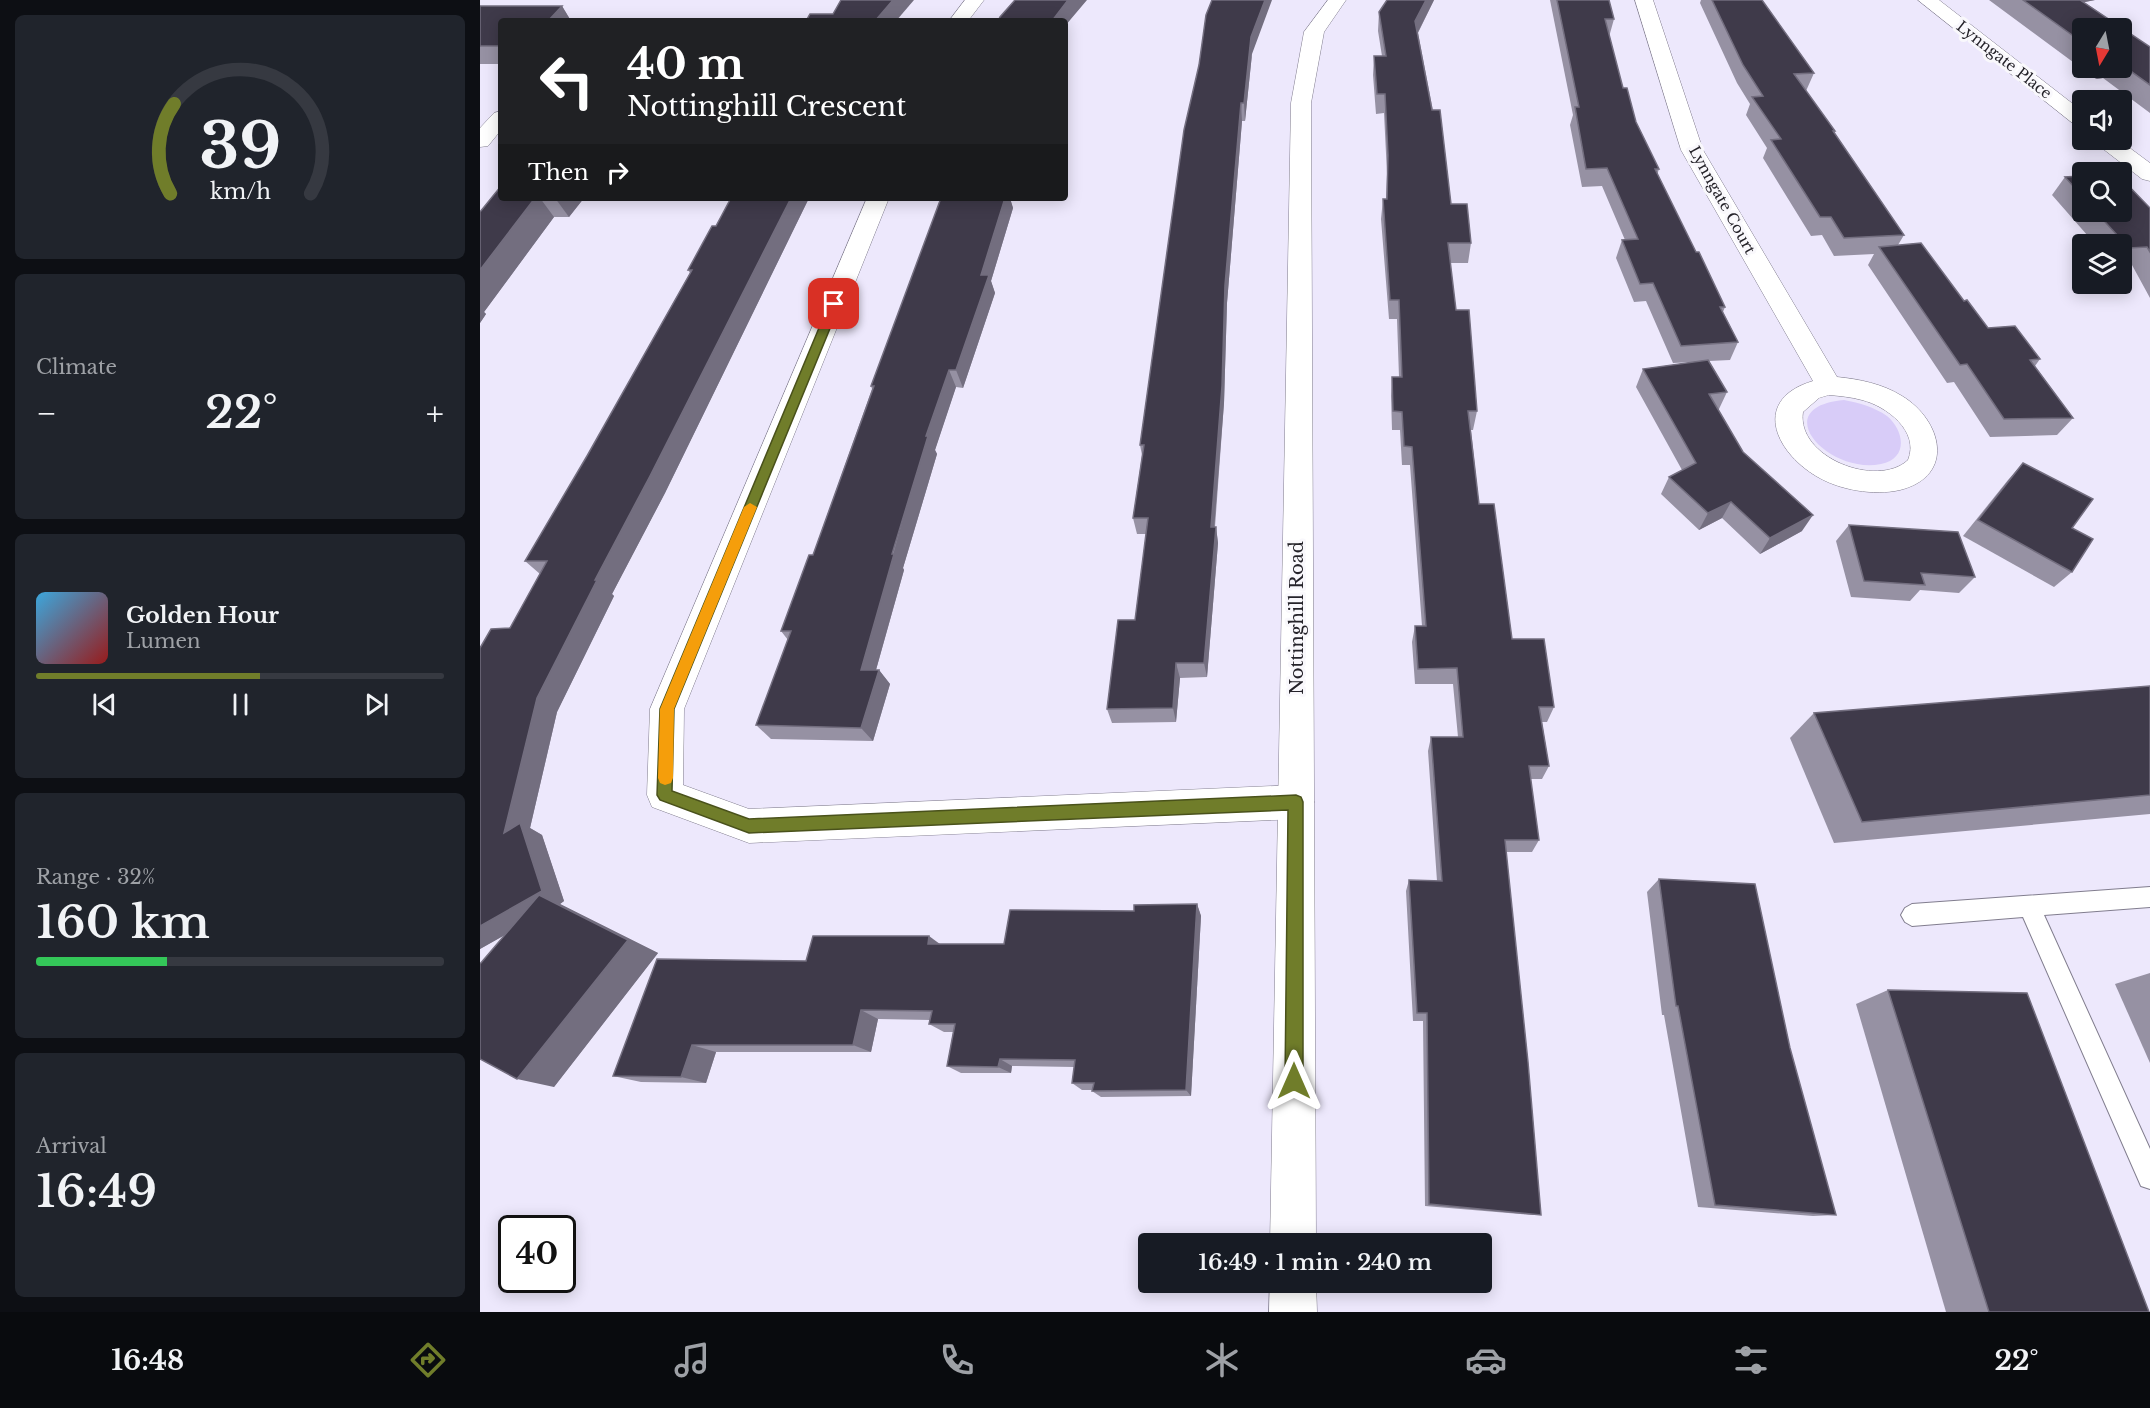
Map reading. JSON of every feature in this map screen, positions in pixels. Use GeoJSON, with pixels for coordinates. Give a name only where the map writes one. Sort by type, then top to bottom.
{"type":"FeatureCollection","features":[{"type":"Feature","properties":{"kind":"street"},"geometry":{"type":"LineString","coordinates":[[960,18],[975,0]]}},
{"type":"Feature","properties":{"kind":"street","name":"Nottinghill Road"},"geometry":{"type":"LineString","coordinates":[[1293,1233],[1301,103],[1314,32],[1336,0]]}},
{"type":"Feature","properties":{"kind":"street","name":"Lynngate Court"},"geometry":{"type":"LineString","coordinates":[[1644,0],[1692,150],[1829,386]]}},
{"type":"Feature","properties":{"kind":"street","name":"Lynngate Place"},"geometry":{"type":"LineString","coordinates":[[1927,0],[2072,113]]}},
{"type":"Feature","properties":{"kind":"street"},"geometry":{"type":"LineString","coordinates":[[480,114],[498,115]]}},
{"type":"Feature","properties":{"kind":"street"},"geometry":{"type":"LineString","coordinates":[[480,141],[498,119]]}},
{"type":"Feature","properties":{"kind":"street"},"geometry":{"type":"LineString","coordinates":[[2119,150],[2150,174]]}},
{"type":"Feature","properties":{"kind":"street"},"geometry":{"type":"LineString","coordinates":[[877,201],[667,709],[665,795],[749,826],[1296,802]]}},
{"type":"Feature","properties":{"kind":"street"},"geometry":{"type":"LineString","coordinates":[[1829,386],[1867,391],[1885,398],[1914,420],[1923,433],[1926,447],[1924,459],[1916,470],[1903,477],[1886,481],[1865,481],[1825,468],[1809,457],[1792,438],[1787,417],[1791,406],[1800,396],[1813,389],[1829,386]]}},
{"type":"Feature","properties":{"kind":"street"},"geometry":{"type":"LineString","coordinates":[[1293,1293],[1293,1312]]}},
{"type":"Feature","properties":{"kind":"lane"},"geometry":{"type":"LineString","coordinates":[[1912,915],[2150,897]]}},
{"type":"Feature","properties":{"kind":"lane"},"geometry":{"type":"LineString","coordinates":[[2029,906],[2150,1177]]}},
{"type":"Feature","properties":{"kind":"shaded area"},"geometry":{"type":"Polygon","coordinates":[[[1844,400],[1872,408],[1893,422],[1901,444],[1896,457],[1881,464],[1861,465],[1842,460],[1825,450],[1813,439],[1807,426],[1809,414],[1821,405],[1844,400]]]}},
{"type":"Feature","properties":{"kind":"building"},"geometry":{"type":"Polygon","coordinates":[[[841,0],[893,0],[878,18],[808,18],[810,14],[833,14],[841,0]]]}},
{"type":"Feature","properties":{"kind":"building"},"geometry":{"type":"Polygon","coordinates":[[[1015,0],[1068,0],[1054,18],[1000,17],[1015,0]]]}},
{"type":"Feature","properties":{"kind":"building"},"geometry":{"type":"Polygon","coordinates":[[[1212,0],[1265,0],[1251,37],[1244,103],[1241,103],[1225,285],[1222,386],[1211,527],[1216,527],[1204,663],[1176,663],[1173,708],[1107,709],[1118,620],[1135,620],[1148,518],[1133,518],[1144,445],[1140,445],[1184,130],[1199,65],[1206,15],[1212,0]]]}},
{"type":"Feature","properties":{"kind":"building"},"geometry":{"type":"Polygon","coordinates":[[[1387,0],[1426,0],[1415,21],[1432,110],[1440,110],[1451,204],[1467,204],[1471,243],[1448,243],[1456,310],[1469,310],[1477,411],[1468,411],[1479,504],[1494,504],[1512,639],[1544,639],[1554,707],[1539,707],[1549,766],[1529,766],[1539,840],[1505,840],[1541,1215],[1429,1204],[1427,1013],[1417,1013],[1409,880],[1442,881],[1431,737],[1463,737],[1457,668],[1418,669],[1415,626],[1426,626],[1412,447],[1404,446],[1402,412],[1393,411],[1392,377],[1402,377],[1399,300],[1390,300],[1383,199],[1387,199],[1388,155],[1385,94],[1377,94],[1374,56],[1386,56],[1379,12],[1387,0]]]}},
{"type":"Feature","properties":{"kind":"building"},"geometry":{"type":"Polygon","coordinates":[[[1557,0],[1609,0],[1614,19],[1605,19],[1623,88],[1627,88],[1636,122],[1659,169],[1655,169],[1696,252],[1699,252],[1725,307],[1720,307],[1738,342],[1681,346],[1653,283],[1640,284],[1622,240],[1638,239],[1607,168],[1586,169],[1575,107],[1579,107],[1557,0]]]}},
{"type":"Feature","properties":{"kind":"building"},"geometry":{"type":"Polygon","coordinates":[[[1712,0],[1762,0],[1814,73],[1794,74],[1904,235],[1844,238],[1831,217],[1820,217],[1771,140],[1781,139],[1752,97],[1763,96],[1743,65],[1712,0]]]}},
{"type":"Feature","properties":{"kind":"building"},"geometry":{"type":"Polygon","coordinates":[[[2023,0],[2080,0],[2107,18],[2072,18],[2072,35],[2023,0]]]}},
{"type":"Feature","properties":{"kind":"building"},"geometry":{"type":"Polygon","coordinates":[[[480,6],[562,6],[551,18],[498,18],[498,46],[480,46],[480,6]]]}},
{"type":"Feature","properties":{"kind":"building"},"geometry":{"type":"Polygon","coordinates":[[[2132,35],[2150,47],[2150,85],[2132,72],[2132,35]]]}},
{"type":"Feature","properties":{"kind":"building"},"geometry":{"type":"Polygon","coordinates":[[[2065,177],[2072,177],[2072,185],[2065,177]]]}},
{"type":"Feature","properties":{"kind":"building"},"geometry":{"type":"Polygon","coordinates":[[[2132,189],[2150,208],[2150,252],[2147,247],[2132,248],[2132,234],[2116,234],[2105,222],[2132,222],[2132,189]]]}},
{"type":"Feature","properties":{"kind":"building"},"geometry":{"type":"Polygon","coordinates":[[[498,190],[498,201],[533,201],[480,270],[480,212],[498,190]]]}},
{"type":"Feature","properties":{"kind":"building"},"geometry":{"type":"Polygon","coordinates":[[[729,201],[789,201],[537,698],[504,833],[520,823],[542,891],[480,926],[480,648],[491,629],[510,628],[547,561],[525,561],[692,270],[688,270],[712,226],[716,226],[729,201]]]}},
{"type":"Feature","properties":{"kind":"building"},"geometry":{"type":"Polygon","coordinates":[[[940,201],[1004,201],[981,275],[989,275],[956,370],[949,370],[926,436],[928,436],[892,554],[894,554],[861,670],[879,670],[861,728],[756,725],[791,631],[781,631],[809,555],[813,555],[874,386],[871,386],[940,201]]]}},
{"type":"Feature","properties":{"kind":"building"},"geometry":{"type":"Polygon","coordinates":[[[1921,243],[1964,301],[1967,300],[1988,328],[2015,326],[2040,359],[2030,360],[2073,418],[2004,419],[1967,364],[1960,365],[1879,247],[1921,243]]]}},
{"type":"Feature","properties":{"kind":"building"},"geometry":{"type":"Polygon","coordinates":[[[1708,360],[1727,392],[1709,394],[1743,452],[1813,515],[1770,538],[1731,502],[1708,513],[1669,477],[1696,463],[1643,369],[1708,360]]]}},
{"type":"Feature","properties":{"kind":"building"},"geometry":{"type":"Polygon","coordinates":[[[2023,463],[2093,499],[2072,528],[2093,539],[2072,572],[1978,520],[2023,463]]]}},
{"type":"Feature","properties":{"kind":"building"},"geometry":{"type":"Polygon","coordinates":[[[1849,525],[1958,532],[1975,577],[1921,573],[1925,585],[1864,581],[1849,525]]]}},
{"type":"Feature","properties":{"kind":"building"},"geometry":{"type":"Polygon","coordinates":[[[2150,686],[2150,795],[1862,822],[1814,713],[2150,686]]]}},
{"type":"Feature","properties":{"kind":"building"},"geometry":{"type":"Polygon","coordinates":[[[1659,879],[1755,884],[1790,1048],[1836,1215],[1715,1205],[1678,1006],[1676,1006],[1659,879]]]}},
{"type":"Feature","properties":{"kind":"building"},"geometry":{"type":"Polygon","coordinates":[[[539,895],[628,940],[517,1079],[480,1059],[480,964],[539,895]]]}},
{"type":"Feature","properties":{"kind":"building"},"geometry":{"type":"Polygon","coordinates":[[[1197,904],[1186,1090],[1092,1091],[1094,1083],[1072,1083],[1075,1060],[1000,1059],[998,1067],[947,1066],[955,1024],[929,1024],[932,1011],[861,1010],[853,1045],[692,1045],[681,1077],[613,1076],[657,959],[806,961],[813,936],[929,936],[928,944],[1004,944],[1010,910],[1134,911],[1134,905],[1197,904]]]}},
{"type":"Feature","properties":{"kind":"building"},"geometry":{"type":"Polygon","coordinates":[[[1888,990],[2027,993],[2149,1312],[1989,1312],[1888,990]]]}},
{"type":"Feature","properties":{"kind":"slow traffic"},"geometry":{"type":"LineString","coordinates":[[665,778],[667,709],[750,507]]}},
{"type":"Feature","properties":{"kind":"route"},"geometry":{"type":"LineString","coordinates":[[834,304],[667,709],[665,795],[749,826],[1296,802],[1294,1081]]}}]}
